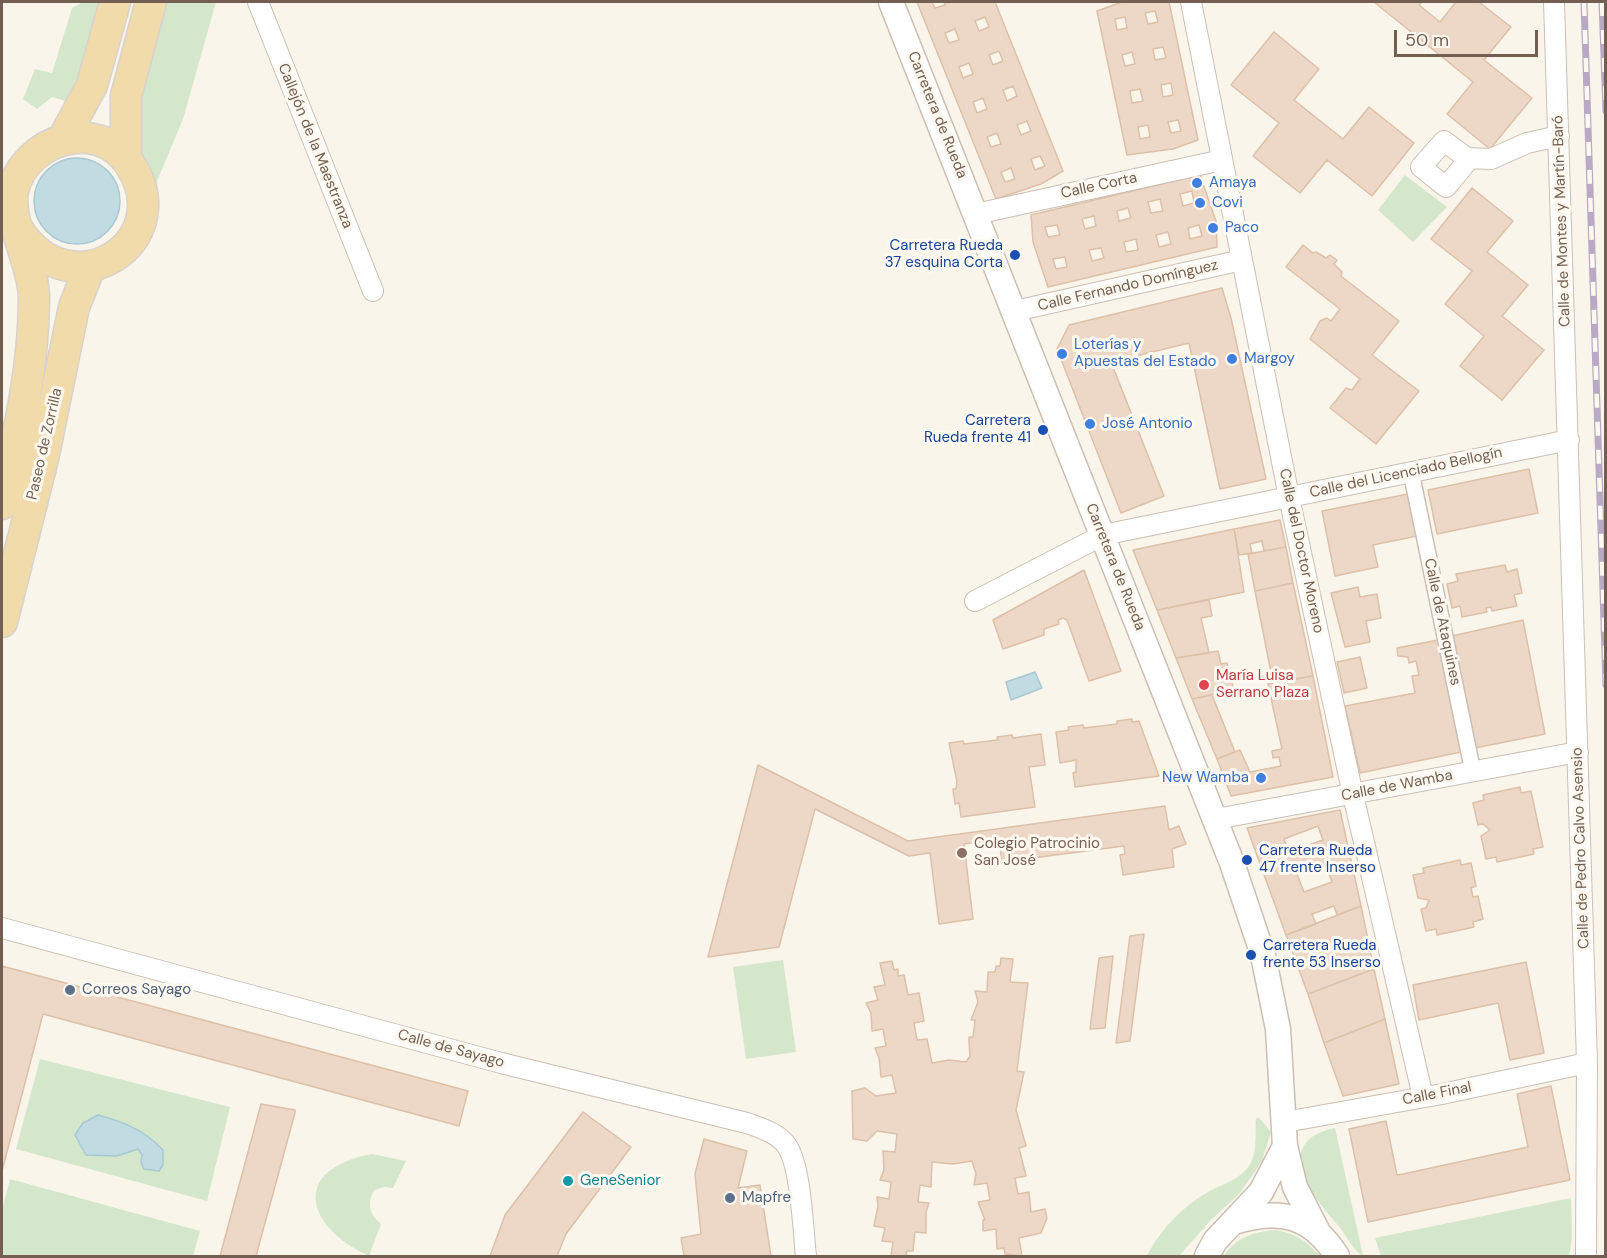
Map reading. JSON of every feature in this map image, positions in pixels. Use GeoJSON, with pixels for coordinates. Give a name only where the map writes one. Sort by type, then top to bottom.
{"type":"FeatureCollection","features":[{"type":"Feature","properties":{"kind":"main road"},"geometry":{"type":"LineString","coordinates":[[63,139],[92,85],[115,2]]}},
{"type":"Feature","properties":{"kind":"main road","name":"Paseo de Zorrilla"},"geometry":{"type":"LineString","coordinates":[[126,158],[126,96],[151,2]]}},
{"type":"Feature","properties":{"kind":"main road","name":"Paseo de Zorrilla"},"geometry":{"type":"LineString","coordinates":[[2,504],[17,443],[30,366],[34,296],[7,190],[26,163],[43,148],[63,139],[97,140],[112,147],[126,158],[137,175],[143,195],[140,227],[122,251],[107,261],[90,267],[72,268],[55,264],[39,255],[19,231]]}},
{"type":"Feature","properties":{"kind":"main road","name":"Paseo de Zorrilla"},"geometry":{"type":"LineString","coordinates":[[2,622],[43,459],[74,307],[90,267]]}},
{"type":"Feature","properties":{"kind":"street","name":"Callejón de la Maestranza"},"geometry":{"type":"LineString","coordinates":[[258,2],[373,291]]}},
{"type":"Feature","properties":{"kind":"street","name":"Carretera de Rueda"},"geometry":{"type":"LineString","coordinates":[[891,2],[1216,819],[1263,955],[1280,1040],[1286,1122],[1285,1146],[1295,1188],[1318,1232]]}},
{"type":"Feature","properties":{"kind":"street","name":"Calle del Doctor Moreno"},"geometry":{"type":"LineString","coordinates":[[1191,2],[1289,497],[1353,795],[1424,1097]]}},
{"type":"Feature","properties":{"kind":"street","name":"Calle de Montes y Martín-Baró"},"geometry":{"type":"LineString","coordinates":[[1554,2],[1569,440]]}},
{"type":"Feature","properties":{"kind":"street"},"geometry":{"type":"LineString","coordinates":[[1470,158],[1491,159],[1527,143],[1559,136]]}},
{"type":"Feature","properties":{"kind":"street","name":"Calle Corta"},"geometry":{"type":"LineString","coordinates":[[976,214],[1222,160]]}},
{"type":"Feature","properties":{"kind":"street","name":"Calle Fernando Domínguez"},"geometry":{"type":"LineString","coordinates":[[1014,311],[1242,260]]}},
{"type":"Feature","properties":{"kind":"street","name":"Calle del Licenciado Bellogín"},"geometry":{"type":"LineString","coordinates":[[975,601],[1103,535],[1569,440]]}},
{"type":"Feature","properties":{"kind":"street","name":"Calle de Pedro Calvo Asensio"},"geometry":{"type":"LineString","coordinates":[[1569,440],[1587,1063],[1586,1257]]}},
{"type":"Feature","properties":{"kind":"street","name":"Calle de Ataquines"},"geometry":{"type":"LineString","coordinates":[[1411,472],[1473,772]]}},
{"type":"Feature","properties":{"kind":"street","name":"Calle de Wamba"},"geometry":{"type":"LineString","coordinates":[[1216,819],[1578,752]]}},
{"type":"Feature","properties":{"kind":"street","name":"Calle de Sayago"},"geometry":{"type":"LineString","coordinates":[[2,928],[501,1063],[747,1123],[773,1133],[787,1146],[795,1167],[806,1257]]}},
{"type":"Feature","properties":{"kind":"street","name":"Calle Final"},"geometry":{"type":"LineString","coordinates":[[1286,1122],[1424,1097],[1587,1063]]}},
{"type":"Feature","properties":{"kind":"street","name":"Carretera de Rueda"},"geometry":{"type":"LineString","coordinates":[[1207,1257],[1215,1241],[1261,1192],[1285,1146]]}},
{"type":"Feature","properties":{"kind":"street"},"geometry":{"type":"LineString","coordinates":[[1234,1222],[1256,1216],[1280,1215],[1297,1219],[1318,1232],[1337,1257]]}},
{"type":"Feature","properties":{"kind":"green space"},"geometry":{"type":"Polygon","coordinates":[[[83,2],[100,2],[78,76],[65,101],[52,97],[37,109],[23,99],[35,69],[52,73],[72,8],[83,2]]]}},
{"type":"Feature","properties":{"kind":"green space"},"geometry":{"type":"Polygon","coordinates":[[[164,2],[216,2],[183,119],[152,193],[140,145],[139,101],[147,58],[164,2]]]}},
{"type":"Feature","properties":{"kind":"green space"},"geometry":{"type":"Polygon","coordinates":[[[1405,175],[1447,207],[1413,242],[1378,210],[1405,175]]]}},
{"type":"Feature","properties":{"kind":"green space"},"geometry":{"type":"Polygon","coordinates":[[[783,960],[796,1052],[746,1059],[733,967],[783,960]]]}},
{"type":"Feature","properties":{"kind":"green space"},"geometry":{"type":"Polygon","coordinates":[[[40,1059],[230,1107],[207,1201],[16,1149],[40,1059]]]}},
{"type":"Feature","properties":{"kind":"green space"},"geometry":{"type":"Polygon","coordinates":[[[1256,1118],[1259,1118],[1271,1132],[1262,1161],[1240,1193],[1210,1221],[1179,1256],[1147,1256],[1158,1237],[1181,1212],[1208,1192],[1244,1172],[1255,1150],[1256,1118]]]}},
{"type":"Feature","properties":{"kind":"green space"},"geometry":{"type":"Polygon","coordinates":[[[1335,1128],[1363,1256],[1352,1246],[1317,1199],[1302,1170],[1301,1156],[1305,1144],[1316,1135],[1335,1128]]]}},
{"type":"Feature","properties":{"kind":"green space"},"geometry":{"type":"Polygon","coordinates":[[[372,1154],[406,1161],[393,1188],[384,1187],[374,1190],[372,1195],[370,1208],[381,1224],[369,1256],[347,1244],[331,1230],[320,1214],[316,1199],[318,1185],[328,1172],[346,1161],[372,1154]]]}},
{"type":"Feature","properties":{"kind":"green space"},"geometry":{"type":"Polygon","coordinates":[[[10,1179],[200,1231],[193,1256],[2,1256],[2,1210],[10,1179]]]}},
{"type":"Feature","properties":{"kind":"green space"},"geometry":{"type":"Polygon","coordinates":[[[1571,1198],[1572,1239],[1569,1256],[1381,1256],[1375,1238],[1571,1198]]]}},
{"type":"Feature","properties":{"kind":"green space"},"geometry":{"type":"Polygon","coordinates":[[[1275,1230],[1300,1238],[1320,1256],[1224,1256],[1240,1240],[1259,1232],[1275,1230]]]}},
{"type":"Feature","properties":{"kind":"water"},"geometry":{"type":"Polygon","coordinates":[[[77,158],[101,165],[113,177],[120,201],[113,225],[101,237],[77,244],[53,237],[41,225],[34,201],[41,177],[53,165],[77,158]]]}},
{"type":"Feature","properties":{"kind":"water"},"geometry":{"type":"Polygon","coordinates":[[[1035,672],[1042,688],[1011,700],[1006,682],[1035,672]]]}},
{"type":"Feature","properties":{"kind":"water"},"geometry":{"type":"Polygon","coordinates":[[[98,1115],[133,1128],[156,1143],[163,1150],[163,1165],[159,1171],[144,1169],[141,1162],[142,1155],[138,1149],[117,1156],[86,1155],[75,1135],[83,1123],[98,1115]]]}},
{"type":"Feature","properties":{"kind":"building"},"geometry":{"type":"Polygon","coordinates":[[[917,2],[932,2],[935,8],[945,5],[944,2],[995,2],[1063,171],[1041,184],[996,199],[917,2]],[[985,17],[975,21],[979,31],[989,27],[985,17]],[[955,29],[945,33],[949,43],[959,40],[955,29]],[[999,51],[989,55],[993,65],[1003,61],[999,51]],[[969,63],[959,67],[963,78],[973,74],[969,63]],[[1013,86],[1003,90],[1007,101],[1017,96],[1013,86]],[[983,98],[973,102],[977,113],[987,109],[983,98]],[[1027,121],[1017,125],[1021,135],[1031,131],[1027,121]],[[997,133],[987,137],[991,147],[1001,144],[997,133]],[[1040,156],[1031,159],[1035,170],[1045,166],[1040,156]],[[1011,168],[1001,172],[1005,182],[1015,179],[1011,168]]]}},
{"type":"Feature","properties":{"kind":"building"},"geometry":{"type":"Polygon","coordinates":[[[1122,2],[1169,2],[1198,140],[1173,149],[1127,155],[1097,11],[1122,2]],[[1155,11],[1145,13],[1148,24],[1158,22],[1155,11]],[[1125,17],[1115,19],[1117,30],[1127,28],[1125,17]],[[1163,47],[1153,49],[1155,60],[1166,58],[1163,47]],[[1132,52],[1122,55],[1125,66],[1135,64],[1132,52]],[[1171,83],[1161,85],[1163,97],[1173,95],[1171,83]],[[1140,89],[1130,91],[1132,103],[1143,101],[1140,89]],[[1178,120],[1168,122],[1171,133],[1181,131],[1178,120]],[[1148,125],[1138,127],[1140,139],[1150,137],[1148,125]]]}},
{"type":"Feature","properties":{"kind":"building"},"geometry":{"type":"Polygon","coordinates":[[[1374,2],[1422,2],[1419,5],[1440,22],[1456,2],[1479,2],[1511,27],[1484,60],[1532,98],[1490,149],[1447,114],[1473,82],[1374,2]]]}},
{"type":"Feature","properties":{"kind":"building"},"geometry":{"type":"Polygon","coordinates":[[[1274,32],[1319,69],[1294,100],[1343,139],[1369,107],[1414,143],[1372,196],[1327,160],[1300,193],[1253,156],[1279,123],[1231,85],[1274,32]]]}},
{"type":"Feature","properties":{"kind":"building"},"geometry":{"type":"Polygon","coordinates":[[[1200,175],[1216,221],[1217,247],[1048,287],[1033,242],[1031,215],[1200,175]],[[1192,191],[1180,194],[1183,206],[1194,203],[1192,191]],[[1160,199],[1148,202],[1151,213],[1163,211],[1160,199]],[[1128,208],[1117,211],[1119,221],[1131,218],[1128,208]],[[1094,216],[1082,219],[1085,229],[1096,226],[1094,216]],[[1057,225],[1045,227],[1048,237],[1060,235],[1057,225]],[[1199,225],[1188,228],[1190,239],[1202,236],[1199,225]],[[1168,232],[1156,235],[1159,247],[1171,244],[1168,232]],[[1136,239],[1124,242],[1126,252],[1138,250],[1136,239]],[[1101,248],[1089,250],[1092,261],[1104,258],[1101,248]],[[1065,257],[1053,259],[1056,269],[1067,267],[1065,257]]]}},
{"type":"Feature","properties":{"kind":"building"},"geometry":{"type":"Polygon","coordinates":[[[1472,188],[1513,221],[1487,252],[1528,285],[1502,316],[1544,350],[1502,400],[1460,366],[1484,336],[1445,304],[1472,271],[1431,239],[1472,188]]]}},
{"type":"Feature","properties":{"kind":"building"},"geometry":{"type":"Polygon","coordinates":[[[1303,245],[1313,253],[1316,252],[1326,258],[1330,255],[1337,260],[1334,264],[1342,272],[1341,276],[1399,321],[1372,355],[1419,391],[1376,444],[1330,408],[1346,388],[1352,390],[1360,379],[1310,339],[1320,321],[1327,318],[1331,321],[1340,309],[1286,267],[1303,245]]]}},
{"type":"Feature","properties":{"kind":"building"},"geometry":{"type":"Polygon","coordinates":[[[1222,288],[1231,318],[1266,479],[1220,489],[1189,343],[1111,362],[1164,496],[1121,513],[1057,349],[1069,325],[1222,288]]]}},
{"type":"Feature","properties":{"kind":"building"},"geometry":{"type":"Polygon","coordinates":[[[1529,469],[1538,513],[1437,534],[1428,490],[1529,469]]]}},
{"type":"Feature","properties":{"kind":"building"},"geometry":{"type":"Polygon","coordinates":[[[1408,494],[1417,536],[1373,545],[1378,567],[1335,576],[1322,511],[1408,494]]]}},
{"type":"Feature","properties":{"kind":"building"},"geometry":{"type":"Polygon","coordinates":[[[1280,520],[1286,547],[1264,551],[1262,541],[1250,544],[1252,553],[1239,555],[1234,529],[1280,520]]]}},
{"type":"Feature","properties":{"kind":"building"},"geometry":{"type":"Polygon","coordinates":[[[1234,529],[1244,592],[1157,610],[1133,550],[1234,529]]]}},
{"type":"Feature","properties":{"kind":"building"},"geometry":{"type":"Polygon","coordinates":[[[1286,547],[1293,583],[1255,591],[1248,554],[1286,547]]]}},
{"type":"Feature","properties":{"kind":"building"},"geometry":{"type":"Polygon","coordinates":[[[1505,565],[1507,572],[1517,569],[1522,593],[1514,595],[1517,606],[1492,611],[1491,607],[1486,608],[1487,612],[1462,617],[1460,606],[1452,608],[1447,584],[1458,581],[1456,574],[1505,565]]]}},
{"type":"Feature","properties":{"kind":"building"},"geometry":{"type":"Polygon","coordinates":[[[1084,570],[1121,671],[1089,681],[1067,620],[1063,618],[1058,620],[1059,624],[1044,629],[1044,635],[1003,649],[993,620],[1084,570]]]}},
{"type":"Feature","properties":{"kind":"building"},"geometry":{"type":"Polygon","coordinates":[[[1293,583],[1313,676],[1273,683],[1255,591],[1293,583]]]}},
{"type":"Feature","properties":{"kind":"building"},"geometry":{"type":"Polygon","coordinates":[[[1358,587],[1360,597],[1377,594],[1381,618],[1366,621],[1370,642],[1345,647],[1331,593],[1358,587]]]}},
{"type":"Feature","properties":{"kind":"building"},"geometry":{"type":"Polygon","coordinates":[[[1209,600],[1212,616],[1201,618],[1209,653],[1176,658],[1157,610],[1209,600]]]}},
{"type":"Feature","properties":{"kind":"building"},"geometry":{"type":"Polygon","coordinates":[[[1523,620],[1545,734],[1475,748],[1452,636],[1523,620]]]}},
{"type":"Feature","properties":{"kind":"building"},"geometry":{"type":"Polygon","coordinates":[[[1438,640],[1461,752],[1360,773],[1345,706],[1415,693],[1412,676],[1419,675],[1416,661],[1409,663],[1408,657],[1398,656],[1397,648],[1438,640]]]}},
{"type":"Feature","properties":{"kind":"building"},"geometry":{"type":"Polygon","coordinates":[[[1218,651],[1221,664],[1227,663],[1234,690],[1192,699],[1176,658],[1218,651]]]}},
{"type":"Feature","properties":{"kind":"building"},"geometry":{"type":"Polygon","coordinates":[[[1360,657],[1367,688],[1344,693],[1337,662],[1360,657]]]}},
{"type":"Feature","properties":{"kind":"building"},"geometry":{"type":"Polygon","coordinates":[[[1313,676],[1333,777],[1231,796],[1217,759],[1240,750],[1250,772],[1281,766],[1279,757],[1273,758],[1272,751],[1282,749],[1268,684],[1313,676]]]}},
{"type":"Feature","properties":{"kind":"building"},"geometry":{"type":"Polygon","coordinates":[[[1212,695],[1235,752],[1217,759],[1192,699],[1212,695]]]}},
{"type":"Feature","properties":{"kind":"building"},"geometry":{"type":"Polygon","coordinates":[[[1132,719],[1132,722],[1139,721],[1159,776],[1075,787],[1073,773],[1076,772],[1076,760],[1060,763],[1056,732],[1069,730],[1068,727],[1083,725],[1084,728],[1117,724],[1117,721],[1132,719]]]}},
{"type":"Feature","properties":{"kind":"building"},"geometry":{"type":"Polygon","coordinates":[[[1041,734],[1045,765],[1029,767],[1035,807],[961,817],[959,803],[955,804],[953,789],[956,789],[957,782],[949,743],[963,741],[964,744],[998,740],[997,737],[1012,735],[1013,738],[1041,734]]]}},
{"type":"Feature","properties":{"kind":"building"},"geometry":{"type":"Polygon","coordinates":[[[758,765],[908,841],[1165,806],[1169,830],[1179,826],[1186,844],[1172,849],[1174,867],[1123,875],[1120,855],[1125,854],[1124,846],[1002,862],[999,839],[964,844],[973,919],[939,924],[930,853],[909,856],[815,809],[779,947],[708,957],[758,765]]]}},
{"type":"Feature","properties":{"kind":"building"},"geometry":{"type":"Polygon","coordinates":[[[1520,787],[1521,793],[1531,791],[1543,847],[1533,849],[1534,854],[1497,862],[1496,857],[1486,859],[1481,836],[1490,830],[1483,824],[1478,825],[1473,803],[1484,800],[1483,795],[1520,787]]]}},
{"type":"Feature","properties":{"kind":"building"},"geometry":{"type":"Polygon","coordinates":[[[1340,810],[1361,906],[1337,915],[1334,906],[1312,914],[1316,924],[1286,935],[1247,828],[1340,810]],[[1318,826],[1284,839],[1289,852],[1323,840],[1318,826]],[[1325,863],[1297,874],[1304,892],[1332,882],[1325,863]]]}},
{"type":"Feature","properties":{"kind":"building"},"geometry":{"type":"Polygon","coordinates":[[[1460,860],[1461,865],[1471,863],[1476,886],[1471,888],[1473,897],[1478,896],[1483,919],[1473,922],[1474,927],[1437,935],[1436,929],[1426,931],[1421,909],[1426,908],[1429,900],[1418,898],[1413,875],[1424,873],[1423,868],[1460,860]]]}},
{"type":"Feature","properties":{"kind":"building"},"geometry":{"type":"Polygon","coordinates":[[[1361,906],[1374,969],[1308,994],[1286,935],[1361,906]]]}},
{"type":"Feature","properties":{"kind":"building"},"geometry":{"type":"Polygon","coordinates":[[[1144,934],[1130,1041],[1116,1043],[1130,936],[1144,934]]]}},
{"type":"Feature","properties":{"kind":"building"},"geometry":{"type":"Polygon","coordinates":[[[1113,956],[1105,1028],[1090,1029],[1099,958],[1113,956]]]}},
{"type":"Feature","properties":{"kind":"building"},"geometry":{"type":"Polygon","coordinates":[[[1001,958],[1013,959],[1010,982],[1028,983],[1017,1071],[1024,1072],[1016,1110],[1026,1146],[1019,1148],[1026,1176],[1015,1178],[1018,1194],[1029,1192],[1031,1212],[1045,1209],[1047,1218],[1041,1233],[1019,1238],[1022,1256],[1005,1254],[1004,1248],[997,1249],[996,1229],[983,1231],[983,1220],[985,1220],[978,1202],[990,1200],[987,1183],[974,1185],[976,1174],[972,1161],[953,1164],[932,1162],[931,1187],[920,1185],[918,1202],[929,1203],[926,1212],[926,1233],[915,1232],[913,1251],[906,1251],[907,1256],[891,1256],[893,1242],[882,1241],[885,1228],[874,1226],[878,1206],[877,1197],[889,1199],[891,1182],[880,1180],[884,1170],[883,1151],[895,1152],[897,1134],[877,1131],[867,1141],[853,1139],[852,1091],[865,1088],[876,1096],[896,1093],[892,1075],[881,1077],[879,1058],[875,1048],[886,1046],[883,1029],[872,1031],[871,1013],[866,1003],[878,1000],[874,987],[885,985],[880,963],[892,961],[894,970],[898,969],[898,976],[904,975],[908,995],[919,993],[924,1021],[914,1023],[917,1040],[927,1039],[932,1063],[949,1060],[966,1062],[970,1056],[969,1037],[973,1037],[975,1020],[971,1020],[978,1002],[975,991],[987,992],[988,972],[995,972],[996,966],[1000,966],[1001,958]]]}},
{"type":"Feature","properties":{"kind":"building"},"geometry":{"type":"Polygon","coordinates":[[[1526,962],[1544,1053],[1510,1060],[1498,1003],[1419,1020],[1413,985],[1526,962]]]}},
{"type":"Feature","properties":{"kind":"building"},"geometry":{"type":"Polygon","coordinates":[[[2,966],[468,1091],[459,1126],[43,1014],[2,1171],[2,966]]]}},
{"type":"Feature","properties":{"kind":"building"},"geometry":{"type":"Polygon","coordinates":[[[1374,969],[1385,1019],[1324,1043],[1308,994],[1374,969]]]}},
{"type":"Feature","properties":{"kind":"building"},"geometry":{"type":"Polygon","coordinates":[[[1385,1019],[1399,1084],[1343,1096],[1324,1043],[1385,1019]]]}},
{"type":"Feature","properties":{"kind":"building"},"geometry":{"type":"Polygon","coordinates":[[[1551,1086],[1570,1180],[1368,1222],[1349,1129],[1386,1121],[1397,1175],[1403,1174],[1528,1147],[1517,1094],[1551,1086]]]}},
{"type":"Feature","properties":{"kind":"building"},"geometry":{"type":"Polygon","coordinates":[[[261,1104],[295,1110],[295,1113],[256,1256],[220,1256],[261,1104]]]}},
{"type":"Feature","properties":{"kind":"building","name":"GeneSenior"},"geometry":{"type":"Polygon","coordinates":[[[583,1112],[631,1147],[566,1234],[557,1256],[490,1256],[505,1215],[583,1112]]]}},
{"type":"Feature","properties":{"kind":"building","name":"Mapfre"},"geometry":{"type":"Polygon","coordinates":[[[704,1139],[747,1151],[738,1188],[760,1185],[771,1256],[684,1256],[681,1238],[701,1234],[695,1174],[704,1139]]]}},
{"type":"Feature","properties":{"kind":"railway"},"geometry":{"type":"LineString","coordinates":[[1584,2],[1606,685]]}},
{"type":"Feature","properties":{"kind":"railway"},"geometry":{"type":"LineString","coordinates":[[1602,2],[1606,111]]}},
{"type":"Feature","properties":{"kind":"place","name":"Amaya"},"geometry":{"type":"Point","coordinates":[1197,183]}},
{"type":"Feature","properties":{"kind":"place","name":"Covi"},"geometry":{"type":"Point","coordinates":[1200,203]}},
{"type":"Feature","properties":{"kind":"place","name":"Paco"},"geometry":{"type":"Point","coordinates":[1213,228]}},
{"type":"Feature","properties":{"kind":"place","name":"Carretera Rueda 37 esquina Corta"},"geometry":{"type":"Point","coordinates":[1015,255]}},
{"type":"Feature","properties":{"kind":"place","name":"Loterías y Apuestas del Estado"},"geometry":{"type":"Point","coordinates":[1062,354]}},
{"type":"Feature","properties":{"kind":"place","name":"Margoy"},"geometry":{"type":"Point","coordinates":[1232,359]}},
{"type":"Feature","properties":{"kind":"place","name":"José Antonio"},"geometry":{"type":"Point","coordinates":[1090,424]}},
{"type":"Feature","properties":{"kind":"place","name":"Carretera Rueda frente 41"},"geometry":{"type":"Point","coordinates":[1043,430]}},
{"type":"Feature","properties":{"kind":"place","name":"María Luisa Serrano Plaza"},"geometry":{"type":"Point","coordinates":[1204,685]}},
{"type":"Feature","properties":{"kind":"place","name":"New Wamba"},"geometry":{"type":"Point","coordinates":[1261,778]}},
{"type":"Feature","properties":{"kind":"place","name":"Colegio Patrocinio San José"},"geometry":{"type":"Point","coordinates":[962,853]}},
{"type":"Feature","properties":{"kind":"place","name":"Carretera Rueda 47 frente Inserso"},"geometry":{"type":"Point","coordinates":[1247,860]}},
{"type":"Feature","properties":{"kind":"place","name":"Carretera Rueda frente 53 Inserso"},"geometry":{"type":"Point","coordinates":[1251,955]}},
{"type":"Feature","properties":{"kind":"place","name":"Correos Sayago"},"geometry":{"type":"Point","coordinates":[70,990]}},
{"type":"Feature","properties":{"kind":"place","name":"GeneSenior"},"geometry":{"type":"Point","coordinates":[568,1181]}},
{"type":"Feature","properties":{"kind":"place","name":"Mapfre"},"geometry":{"type":"Point","coordinates":[730,1198]}}]}
